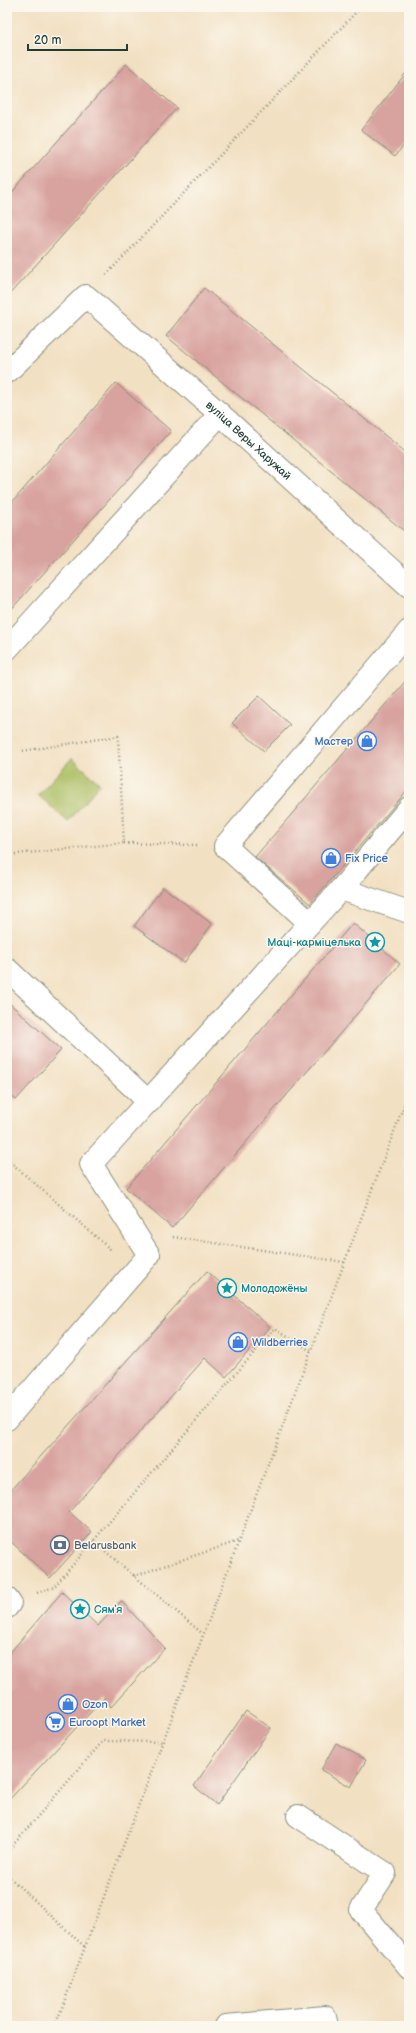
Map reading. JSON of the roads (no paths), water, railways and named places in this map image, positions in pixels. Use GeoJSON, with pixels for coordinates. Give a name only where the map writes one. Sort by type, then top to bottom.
{"type":"FeatureCollection","features":[{"type":"Feature","properties":{"kind":"street","name":"вуліца Веры Харужай"},"geometry":{"type":"LineString","coordinates":[[7,372],[86,296],[220,414],[409,586]]}},
{"type":"Feature","properties":{"kind":"street"},"geometry":{"type":"LineString","coordinates":[[7,649],[220,414]]}},
{"type":"Feature","properties":{"kind":"street"},"geometry":{"type":"LineString","coordinates":[[310,923],[225,846],[409,631]]}},
{"type":"Feature","properties":{"kind":"street"},"geometry":{"type":"LineString","coordinates":[[7,1419],[149,1255],[91,1164],[149,1102],[341,889],[409,808]]}},
{"type":"Feature","properties":{"kind":"street"},"geometry":{"type":"LineString","coordinates":[[341,889],[409,912]]}},
{"type":"Feature","properties":{"kind":"street"},"geometry":{"type":"LineString","coordinates":[[7,969],[149,1102]]}},
{"type":"Feature","properties":{"kind":"street"},"geometry":{"type":"LineString","coordinates":[[298,1816],[385,1873],[361,1910],[409,1967]]}},
{"type":"Feature","properties":{"kind":"street"},"geometry":{"type":"LineString","coordinates":[[226,2026],[325,2017],[328,2026]]}},
{"type":"Feature","properties":{"kind":"place","name":"Мастер"},"geometry":{"type":"Point","coordinates":[367,741]}},
{"type":"Feature","properties":{"kind":"place","name":"Fix Price"},"geometry":{"type":"Point","coordinates":[331,858]}},
{"type":"Feature","properties":{"kind":"place","name":"Маці-карміцелька"},"geometry":{"type":"Point","coordinates":[375,942]}},
{"type":"Feature","properties":{"kind":"place","name":"Молодожёны"},"geometry":{"type":"Point","coordinates":[227,1288]}},
{"type":"Feature","properties":{"kind":"place","name":"Wildberries"},"geometry":{"type":"Point","coordinates":[238,1342]}},
{"type":"Feature","properties":{"kind":"place","name":"Belarusbank"},"geometry":{"type":"Point","coordinates":[60,1545]}},
{"type":"Feature","properties":{"kind":"place","name":"Сямʼя"},"geometry":{"type":"Point","coordinates":[80,1609]}},
{"type":"Feature","properties":{"kind":"place","name":"Ozon"},"geometry":{"type":"Point","coordinates":[68,1704]}},
{"type":"Feature","properties":{"kind":"place","name":"Euroopt Market"},"geometry":{"type":"Point","coordinates":[55,1722]}}]}
